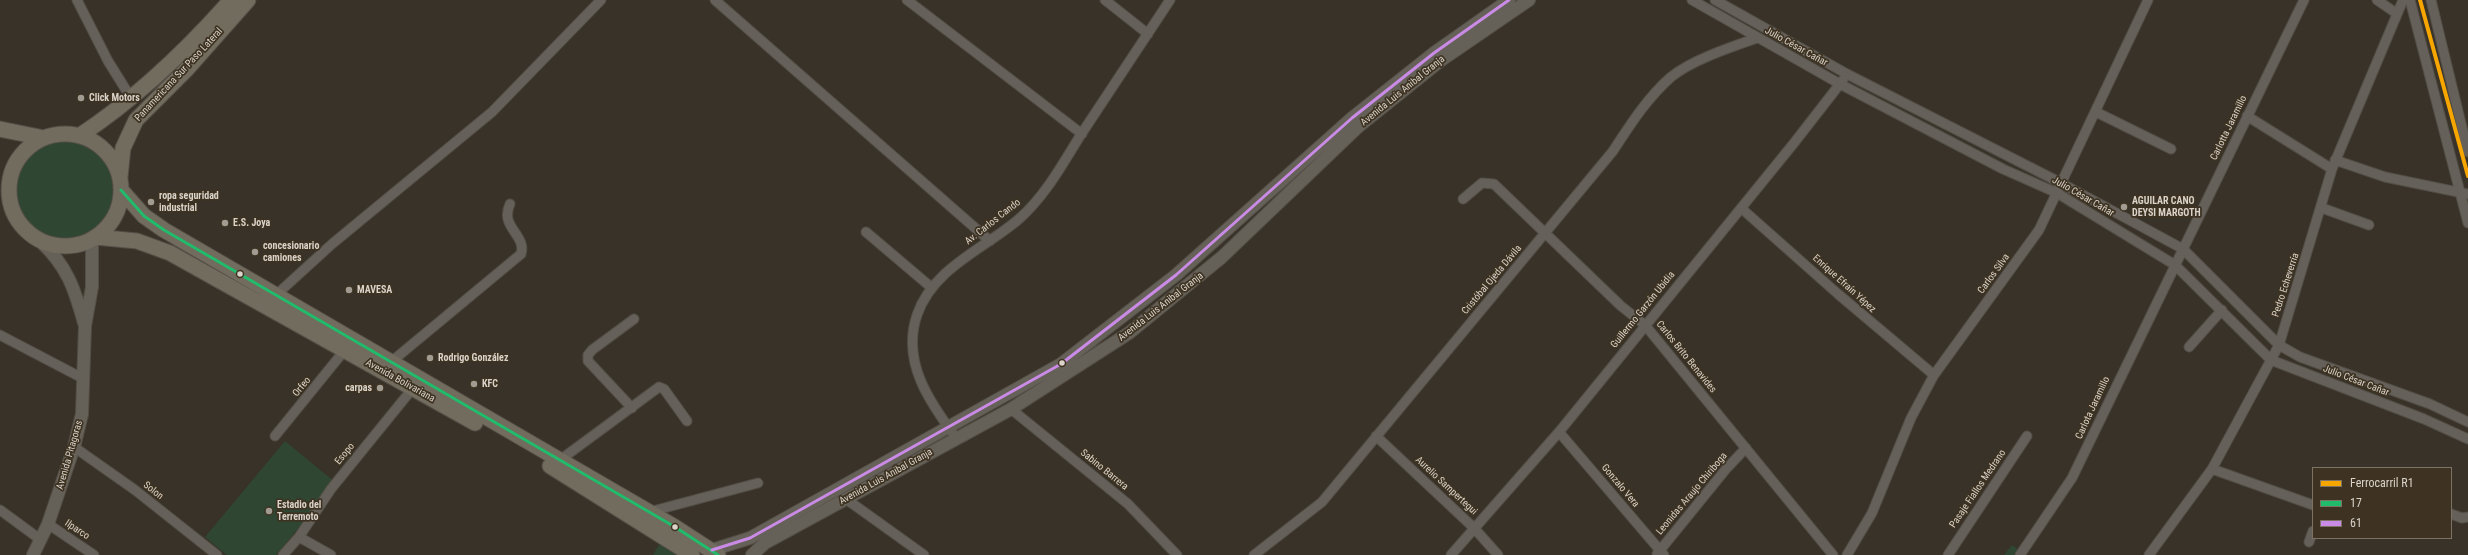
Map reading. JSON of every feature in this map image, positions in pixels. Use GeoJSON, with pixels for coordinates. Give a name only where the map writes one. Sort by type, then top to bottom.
{"type":"FeatureCollection","features":[{"type":"Feature","properties":{"kind":"highway"},"geometry":{"type":"LineString","coordinates":[[79,136],[132,98],[157,77],[199,37],[231,0]]}},
{"type":"Feature","properties":{"kind":"highway","name":"Panamericana Sur Paso Lateral"},"geometry":{"type":"LineString","coordinates":[[120,185],[123,148],[136,120],[186,70],[248,0]]}},
{"type":"Feature","properties":{"kind":"highway"},"geometry":{"type":"LineString","coordinates":[[0,129],[44,138],[61,135],[79,136],[94,142],[106,152],[115,165],[120,185],[119,206],[113,219],[93,238],[66,246],[40,241],[22,226],[0,187]]}},
{"type":"Feature","properties":{"kind":"highway"},"geometry":{"type":"LineString","coordinates":[[10,205],[9,189],[11,173],[19,158],[26,150],[44,138]]}},
{"type":"Feature","properties":{"kind":"highway","name":"Avenida Bolivariana"},"geometry":{"type":"LineString","coordinates":[[120,185],[152,222],[649,512],[715,553]]}},
{"type":"Feature","properties":{"kind":"highway","name":"Avenida Bolivariana"},"geometry":{"type":"LineString","coordinates":[[93,238],[137,241],[170,252],[344,351],[535,456],[692,555]]}},
{"type":"Feature","properties":{"kind":"main road","name":"Avenida Luis Anibal Granja"},"geometry":{"type":"LineString","coordinates":[[715,553],[750,538],[948,426],[1006,395],[1073,354],[1176,275],[1352,118],[1434,53],[1509,0]]}},
{"type":"Feature","properties":{"kind":"main road","name":"Avenida Luis Anibal Granja"},"geometry":{"type":"LineString","coordinates":[[752,555],[765,543],[1011,409],[1070,374],[1129,333],[1164,306],[1222,257],[1360,126],[1440,61],[1529,0]]}},
{"type":"Feature","properties":{"kind":"main road","name":"Avenida Pitagoras"},"geometry":{"type":"LineString","coordinates":[[33,555],[48,524],[74,447],[82,414],[85,326],[92,287],[93,238]]}},
{"type":"Feature","properties":{"kind":"main road","name":"Avenida Pitagoras"},"geometry":{"type":"LineString","coordinates":[[40,241],[56,256],[70,278],[85,326]]}},
{"type":"Feature","properties":{"kind":"street"},"geometry":{"type":"LineString","coordinates":[[77,0],[108,61],[132,98]]}},
{"type":"Feature","properties":{"kind":"street"},"geometry":{"type":"LineString","coordinates":[[276,295],[338,239],[492,112],[601,0]]}},
{"type":"Feature","properties":{"kind":"street"},"geometry":{"type":"LineString","coordinates":[[715,0],[990,241]]}},
{"type":"Feature","properties":{"kind":"street"},"geometry":{"type":"LineString","coordinates":[[907,0],[1082,134]]}},
{"type":"Feature","properties":{"kind":"street"},"geometry":{"type":"LineString","coordinates":[[1105,0],[1148,34]]}},
{"type":"Feature","properties":{"kind":"street","name":"Av. Carlos Cando"},"geometry":{"type":"LineString","coordinates":[[957,439],[931,404],[918,377],[913,345],[917,314],[932,288],[955,265],[1019,219],[1045,190],[1170,0]]}},
{"type":"Feature","properties":{"kind":"street","name":"Julio César Cañar"},"geometry":{"type":"LineString","coordinates":[[1692,0],[1840,84],[2003,169],[2057,192],[2175,265],[2271,360],[2424,419],[2468,439]]}},
{"type":"Feature","properties":{"kind":"street","name":"Julio César Cañar"},"geometry":{"type":"LineString","coordinates":[[1715,0],[1847,74],[2061,183],[2183,249],[2279,345],[2300,356],[2430,404],[2468,422]]}},
{"type":"Feature","properties":{"kind":"street","name":"Carlos Silva"},"geometry":{"type":"LineString","coordinates":[[1847,555],[1872,513],[1911,418],[1934,375],[2039,230],[2148,0]]}},
{"type":"Feature","properties":{"kind":"street","name":"Carlotta Jaramillo"},"geometry":{"type":"LineString","coordinates":[[2175,265],[2304,0]]}},
{"type":"Feature","properties":{"kind":"street"},"geometry":{"type":"LineString","coordinates":[[2377,0],[2396,13]]}},
{"type":"Feature","properties":{"kind":"street","name":"Pedro Echeverría"},"geometry":{"type":"LineString","coordinates":[[2151,555],[2212,470],[2279,345],[2322,208],[2334,164],[2396,13],[2403,0]]}},
{"type":"Feature","properties":{"kind":"street"},"geometry":{"type":"LineString","coordinates":[[2410,0],[2464,194],[2468,223]]}},
{"type":"Feature","properties":{"kind":"street"},"geometry":{"type":"LineString","coordinates":[[2431,0],[2468,152]]}},
{"type":"Feature","properties":{"kind":"street","name":"Cristóbal Ojeda Dávila"},"geometry":{"type":"LineString","coordinates":[[1254,555],[1322,502],[1613,151],[1644,105],[1672,76],[1692,65],[1757,38]]}},
{"type":"Feature","properties":{"kind":"street","name":"Guillermo Garzón Ubidia"},"geometry":{"type":"LineString","coordinates":[[1451,555],[1559,432],[1742,208],[1847,74]]}},
{"type":"Feature","properties":{"kind":"street"},"geometry":{"type":"LineString","coordinates":[[2096,112],[2171,148]]}},
{"type":"Feature","properties":{"kind":"street"},"geometry":{"type":"LineString","coordinates":[[2247,116],[2334,164],[2464,194]]}},
{"type":"Feature","properties":{"kind":"street","name":"Carlos Brito Benavides"},"geometry":{"type":"LineString","coordinates":[[1463,199],[1482,183],[1494,184],[1546,232],[1620,306],[1645,325],[1833,555]]}},
{"type":"Feature","properties":{"kind":"street"},"geometry":{"type":"LineString","coordinates":[[391,362],[522,254],[522,243],[508,222],[508,209],[510,204]]}},
{"type":"Feature","properties":{"kind":"street","name":"Enrique Efraín Yépez"},"geometry":{"type":"LineString","coordinates":[[1742,208],[1844,300],[1934,375]]}},
{"type":"Feature","properties":{"kind":"street"},"geometry":{"type":"LineString","coordinates":[[2322,208],[2369,225]]}},
{"type":"Feature","properties":{"kind":"street"},"geometry":{"type":"LineString","coordinates":[[866,232],[932,288]]}},
{"type":"Feature","properties":{"kind":"street","name":"Carlota Jaramillo"},"geometry":{"type":"LineString","coordinates":[[2020,555],[2072,478],[2175,265]]}},
{"type":"Feature","properties":{"kind":"street"},"geometry":{"type":"LineString","coordinates":[[2189,347],[2222,310]]}},
{"type":"Feature","properties":{"kind":"street"},"geometry":{"type":"LineString","coordinates":[[632,408],[588,361],[588,355],[634,319]]}},
{"type":"Feature","properties":{"kind":"street"},"geometry":{"type":"LineString","coordinates":[[0,335],[84,379]]}},
{"type":"Feature","properties":{"kind":"street","name":"Orfeo"},"geometry":{"type":"LineString","coordinates":[[275,436],[344,351]]}},
{"type":"Feature","properties":{"kind":"street"},"geometry":{"type":"LineString","coordinates":[[560,460],[660,387],[664,389],[687,420]]}},
{"type":"Feature","properties":{"kind":"street","name":"Esopo"},"geometry":{"type":"LineString","coordinates":[[283,555],[299,537],[331,489],[413,388]]}},
{"type":"Feature","properties":{"kind":"street","name":"Sabino Barrera"},"geometry":{"type":"LineString","coordinates":[[1011,409],[1128,504],[1177,555]]}},
{"type":"Feature","properties":{"kind":"street","name":"Gonzalo Vera"},"geometry":{"type":"LineString","coordinates":[[1559,432],[1660,554]]}},
{"type":"Feature","properties":{"kind":"street","name":"Aurelio Sampertegui"},"geometry":{"type":"LineString","coordinates":[[1376,436],[1474,528],[1498,555]]}},
{"type":"Feature","properties":{"kind":"street","name":"Pasaje Fiallos Medrano"},"geometry":{"type":"LineString","coordinates":[[1948,555],[2027,436]]}},
{"type":"Feature","properties":{"kind":"street","name":"Solon"},"geometry":{"type":"LineString","coordinates":[[74,447],[135,490],[217,555]]}},
{"type":"Feature","properties":{"kind":"street","name":"Leonidas Araujo Chiriboga"},"geometry":{"type":"LineString","coordinates":[[1660,554],[1726,469],[1746,448]]}},
{"type":"Feature","properties":{"kind":"street"},"geometry":{"type":"LineString","coordinates":[[2212,470],[2312,505]]}},
{"type":"Feature","properties":{"kind":"street"},"geometry":{"type":"LineString","coordinates":[[649,512],[758,483]]}},
{"type":"Feature","properties":{"kind":"street"},"geometry":{"type":"LineString","coordinates":[[846,499],[924,555]]}},
{"type":"Feature","properties":{"kind":"street"},"geometry":{"type":"LineString","coordinates":[[0,510],[41,540]]}},
{"type":"Feature","properties":{"kind":"street"},"geometry":{"type":"LineString","coordinates":[[2452,514],[2462,518],[2468,517]]}},
{"type":"Feature","properties":{"kind":"street","name":"Ilparco"},"geometry":{"type":"LineString","coordinates":[[48,524],[94,555]]}},
{"type":"Feature","properties":{"kind":"street"},"geometry":{"type":"LineString","coordinates":[[2309,542],[2312,534]]}},
{"type":"Feature","properties":{"kind":"street"},"geometry":{"type":"LineString","coordinates":[[299,537],[331,555]]}},
{"type":"Feature","properties":{"kind":"green space"},"geometry":{"type":"Polygon","coordinates":[[[64,141],[83,144],[99,155],[110,171],[113,190],[110,209],[99,225],[83,236],[64,239],[45,236],[29,225],[18,209],[15,190],[18,171],[29,155],[45,144],[64,141]]]}},
{"type":"Feature","properties":{"kind":"green space","name":"Estadio del Terremoto"},"geometry":{"type":"Polygon","coordinates":[[[285,441],[336,483],[276,555],[227,555],[205,537],[285,441]]]}},
{"type":"Feature","properties":{"kind":"green space"},"geometry":{"type":"Polygon","coordinates":[[[660,543],[676,555],[653,555],[660,543]]]}},
{"type":"Feature","properties":{"kind":"green space"},"geometry":{"type":"Polygon","coordinates":[[[2012,545],[2026,555],[2004,555],[2012,545]]]}},
{"type":"Feature","properties":{"kind":"rail line","name":"R1"},"geometry":{"type":"LineString","coordinates":[[2420,0],[2468,176]]}},
{"type":"Feature","properties":{"kind":"transit line","name":"61"},"geometry":{"type":"LineString","coordinates":[[712,550],[750,538],[1061,364],[1176,275],[1352,118],[1434,53],[1509,0]]}},
{"type":"Feature","properties":{"kind":"transit line","name":"17"},"geometry":{"type":"LineString","coordinates":[[121,190],[144,216],[164,230],[675,527],[718,555]]}},
{"type":"Feature","properties":{"kind":"place","name":"Click Motors"},"geometry":{"type":"Point","coordinates":[81,98]}},
{"type":"Feature","properties":{"kind":"place","name":"ropa seguridad industrial"},"geometry":{"type":"Point","coordinates":[151,202]}},
{"type":"Feature","properties":{"kind":"place","name":"AGUILAR CANO DEYSI MARGOTH"},"geometry":{"type":"Point","coordinates":[2124,207]}},
{"type":"Feature","properties":{"kind":"place","name":"E.S. Joya"},"geometry":{"type":"Point","coordinates":[225,223]}},
{"type":"Feature","properties":{"kind":"place","name":"concesionario camiones"},"geometry":{"type":"Point","coordinates":[255,252]}},
{"type":"Feature","properties":{"kind":"place","name":"MAVESA"},"geometry":{"type":"Point","coordinates":[349,290]}},
{"type":"Feature","properties":{"kind":"place","name":"Rodrigo González"},"geometry":{"type":"Point","coordinates":[430,358]}},
{"type":"Feature","properties":{"kind":"place","name":"KFC"},"geometry":{"type":"Point","coordinates":[474,384]}},
{"type":"Feature","properties":{"kind":"place","name":"carpas"},"geometry":{"type":"Point","coordinates":[380,388]}},
{"type":"Feature","properties":{"kind":"place","name":"Estadio del Terremoto"},"geometry":{"type":"Point","coordinates":[269,511]}}]}
